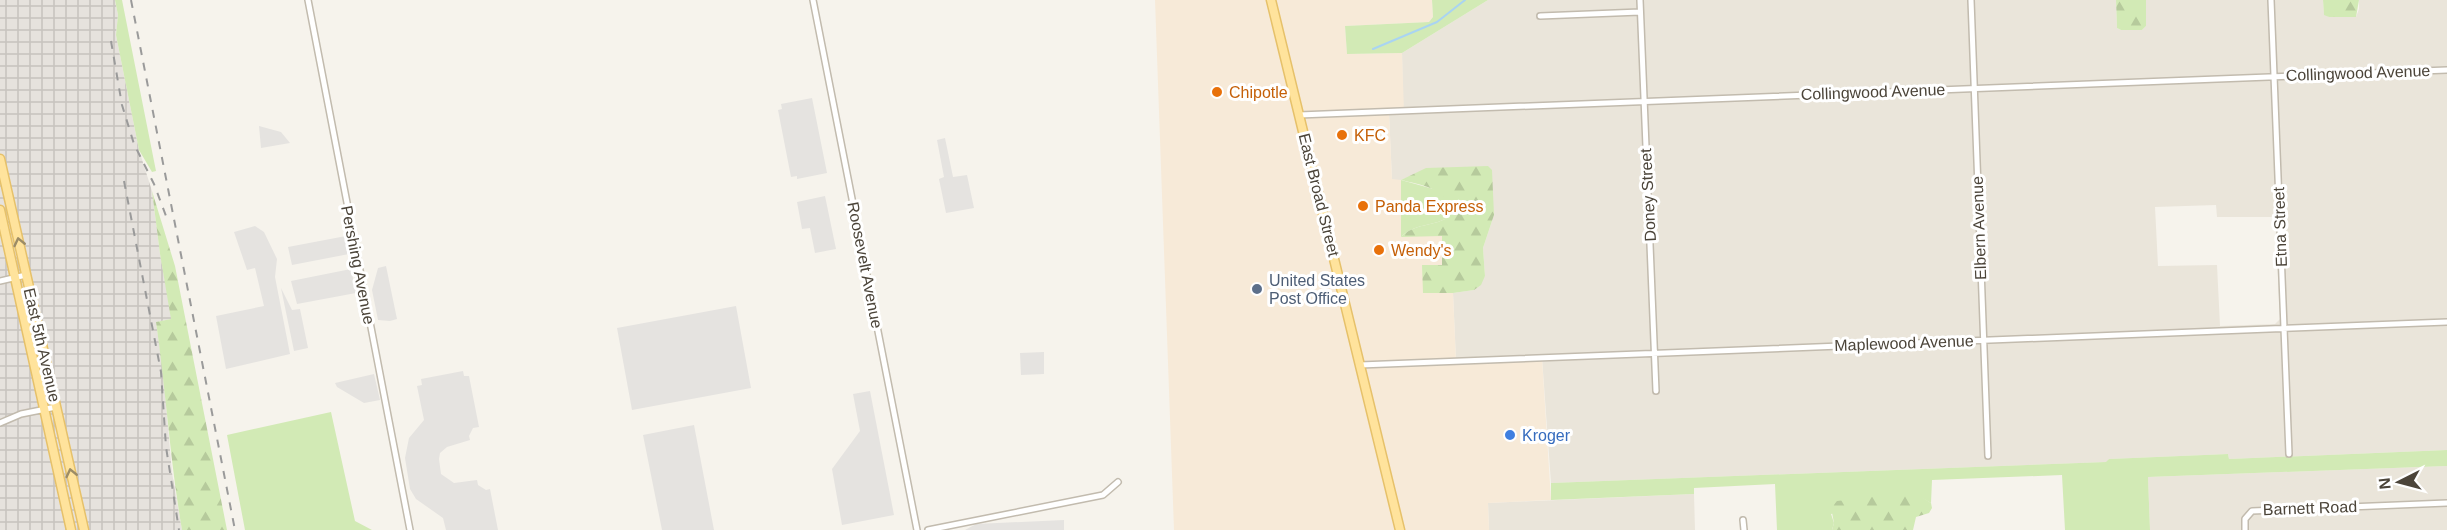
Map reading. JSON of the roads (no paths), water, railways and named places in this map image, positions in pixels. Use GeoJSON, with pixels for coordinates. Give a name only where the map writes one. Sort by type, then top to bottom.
{"type":"FeatureCollection","features":[{"type":"Feature","properties":{"kind":"main road","name":"East Broad Street"},"geometry":{"type":"LineString","coordinates":[[1271,0],[1400,530]]}},
{"type":"Feature","properties":{"kind":"main road","name":"East 5th Avenue"},"geometry":{"type":"LineString","coordinates":[[0,159],[84,530]]}},
{"type":"Feature","properties":{"kind":"main road","name":"East 5th Avenue"},"geometry":{"type":"LineString","coordinates":[[0,210],[71,530]]}},
{"type":"Feature","properties":{"kind":"street","name":"Pershing Avenue"},"geometry":{"type":"LineString","coordinates":[[308,0],[410,530]]}},
{"type":"Feature","properties":{"kind":"street","name":"Roosevelt Avenue"},"geometry":{"type":"LineString","coordinates":[[813,0],[917,530]]}},
{"type":"Feature","properties":{"kind":"street","name":"Doney Street"},"geometry":{"type":"LineString","coordinates":[[1640,0],[1656,391]]}},
{"type":"Feature","properties":{"kind":"street","name":"Elbern Avenue"},"geometry":{"type":"LineString","coordinates":[[1971,0],[1988,456]]}},
{"type":"Feature","properties":{"kind":"street","name":"Etna Street"},"geometry":{"type":"LineString","coordinates":[[2271,0],[2289,454]]}},
{"type":"Feature","properties":{"kind":"street"},"geometry":{"type":"LineString","coordinates":[[1540,16],[1640,12]]}},
{"type":"Feature","properties":{"kind":"street","name":"Collingwood Avenue"},"geometry":{"type":"LineString","coordinates":[[1299,115],[2447,70]]}},
{"type":"Feature","properties":{"kind":"street"},"geometry":{"type":"LineString","coordinates":[[0,281],[26,275]]}},
{"type":"Feature","properties":{"kind":"street","name":"Maplewood Avenue"},"geometry":{"type":"LineString","coordinates":[[1360,366],[2447,322]]}},
{"type":"Feature","properties":{"kind":"street"},"geometry":{"type":"LineString","coordinates":[[0,423],[21,414],[56,407]]}},
{"type":"Feature","properties":{"kind":"street"},"geometry":{"type":"LineString","coordinates":[[928,530],[1103,495],[1118,482]]}},
{"type":"Feature","properties":{"kind":"street","name":"Barnett Road"},"geometry":{"type":"LineString","coordinates":[[2245,530],[2247,515],[2252,511],[2447,503]]}},
{"type":"Feature","properties":{"kind":"street"},"geometry":{"type":"LineString","coordinates":[[1743,520],[1744,530]]}},
{"type":"Feature","properties":{"kind":"waterway"},"geometry":{"type":"LineString","coordinates":[[1373,49],[1437,22],[1465,0]]}},
{"type":"Feature","properties":{"kind":"railway"},"geometry":{"type":"LineString","coordinates":[[131,0],[235,530]]}},
{"type":"Feature","properties":{"kind":"railway"},"geometry":{"type":"LineString","coordinates":[[111,41],[122,105],[134,144],[154,184],[166,216]]}},
{"type":"Feature","properties":{"kind":"railway"},"geometry":{"type":"LineString","coordinates":[[124,181],[161,372],[166,447],[179,530]]}},
{"type":"Feature","properties":{"kind":"place","name":"Chipotle"},"geometry":{"type":"Point","coordinates":[1217,92]}},
{"type":"Feature","properties":{"kind":"place","name":"KFC"},"geometry":{"type":"Point","coordinates":[1342,135]}},
{"type":"Feature","properties":{"kind":"place","name":"Panda Express"},"geometry":{"type":"Point","coordinates":[1363,206]}},
{"type":"Feature","properties":{"kind":"place","name":"Wendy's"},"geometry":{"type":"Point","coordinates":[1379,250]}},
{"type":"Feature","properties":{"kind":"place","name":"United States Post Office"},"geometry":{"type":"Point","coordinates":[1257,289]}},
{"type":"Feature","properties":{"kind":"place","name":"Kroger"},"geometry":{"type":"Point","coordinates":[1510,435]}}]}
